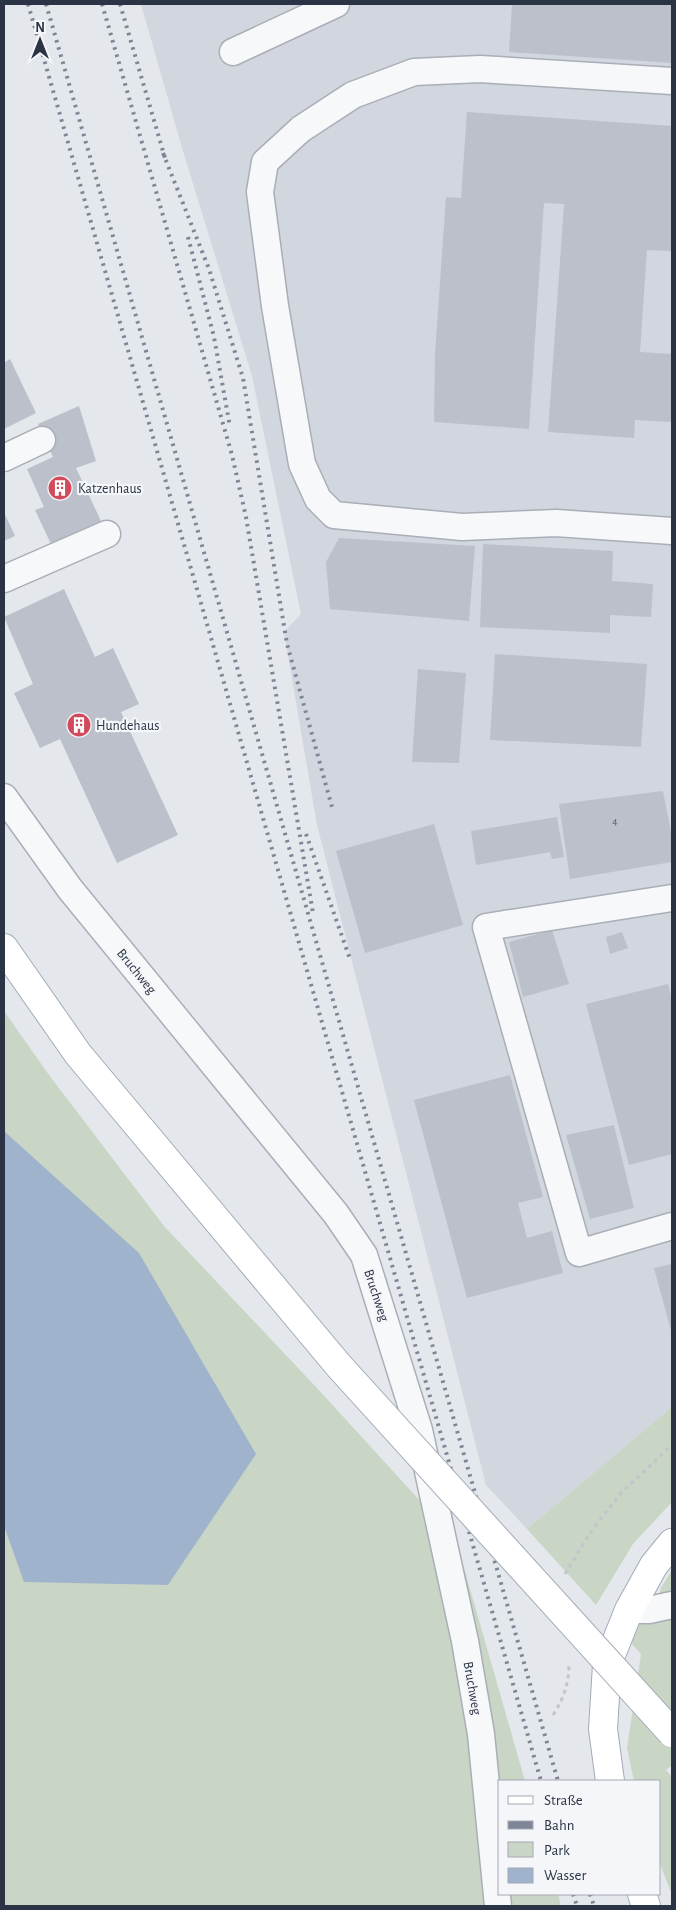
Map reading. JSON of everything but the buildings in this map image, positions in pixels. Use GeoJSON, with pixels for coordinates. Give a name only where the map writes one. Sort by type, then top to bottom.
{"type":"FeatureCollection","features":[{"type":"Feature","properties":{"kind":"main road"},"geometry":{"type":"LineString","coordinates":[[4,948],[78,1054],[339,1366],[672,1733]]}},
{"type":"Feature","properties":{"kind":"main road"},"geometry":{"type":"LineString","coordinates":[[610,1780],[603,1729],[607,1665],[629,1610],[654,1565],[672,1543]]}},
{"type":"Feature","properties":{"kind":"street"},"geometry":{"type":"LineString","coordinates":[[233,52],[336,4]]}},
{"type":"Feature","properties":{"kind":"street"},"geometry":{"type":"LineString","coordinates":[[672,81],[480,69],[414,72],[352,95],[301,129],[266,162],[260,192],[275,306],[302,464],[318,499],[334,515],[462,527],[556,523],[672,531]]}},
{"type":"Feature","properties":{"kind":"street"},"geometry":{"type":"LineString","coordinates":[[4,458],[42,440]]}},
{"type":"Feature","properties":{"kind":"street"},"geometry":{"type":"LineString","coordinates":[[4,578],[107,534]]}},
{"type":"Feature","properties":{"kind":"street","name":"Bruchweg"},"geometry":{"type":"LineString","coordinates":[[4,797],[70,889],[336,1214],[364,1255],[419,1430],[465,1641],[481,1734],[498,1906]]}},
{"type":"Feature","properties":{"kind":"street"},"geometry":{"type":"LineString","coordinates":[[672,898],[486,927],[578,1253],[672,1226]]}},
{"type":"Feature","properties":{"kind":"street"},"geometry":{"type":"LineString","coordinates":[[629,1610],[649,1610],[672,1605]]}},
{"type":"Feature","properties":{"kind":"path"},"geometry":{"type":"LineString","coordinates":[[564,1580],[565,1572],[590,1533],[621,1492],[672,1445]]}},
{"type":"Feature","properties":{"kind":"path"},"geometry":{"type":"LineString","coordinates":[[553,1715],[564,1698],[569,1677],[569,1657]]}},
{"type":"Feature","properties":{"kind":"shaded area"},"geometry":{"type":"Polygon","coordinates":[[[141,4],[672,4],[672,1407],[527,1529],[486,1485],[317,825],[284,632],[301,614],[252,376],[183,151],[141,4]]]}},
{"type":"Feature","properties":{"kind":"green space"},"geometry":{"type":"Polygon","coordinates":[[[4,1011],[49,1075],[164,1226],[316,1387],[456,1540],[525,1780],[498,1780],[498,1895],[558,1895],[561,1906],[4,1906],[4,1011]]]}},
{"type":"Feature","properties":{"kind":"green space"},"geometry":{"type":"Polygon","coordinates":[[[672,1407],[672,1502],[633,1544],[596,1605],[527,1529],[672,1407]]]}},
{"type":"Feature","properties":{"kind":"green space"},"geometry":{"type":"Polygon","coordinates":[[[672,1570],[672,1598],[659,1597],[661,1588],[672,1570]]]}},
{"type":"Feature","properties":{"kind":"green space"},"geometry":{"type":"Polygon","coordinates":[[[672,1616],[672,1765],[666,1770],[672,1777],[672,1895],[661,1867],[661,1780],[634,1780],[627,1748],[641,1654],[630,1642],[640,1623],[672,1616]]]}},
{"type":"Feature","properties":{"kind":"water"},"geometry":{"type":"Polygon","coordinates":[[[4,1131],[139,1253],[256,1454],[168,1585],[24,1582],[4,1526],[4,1131]]]}},
{"type":"Feature","properties":{"kind":"railway"},"geometry":{"type":"LineString","coordinates":[[28,4],[541,1780]]}},
{"type":"Feature","properties":{"kind":"railway"},"geometry":{"type":"LineString","coordinates":[[46,4],[558,1780]]}},
{"type":"Feature","properties":{"kind":"railway"},"geometry":{"type":"LineString","coordinates":[[102,4],[232,455],[246,517],[313,913]]}},
{"type":"Feature","properties":{"kind":"railway"},"geometry":{"type":"LineString","coordinates":[[120,4],[165,158]]}},
{"type":"Feature","properties":{"kind":"railway"},"geometry":{"type":"LineString","coordinates":[[163,153],[209,269],[243,378],[287,644],[332,807]]}},
{"type":"Feature","properties":{"kind":"railway"},"geometry":{"type":"LineString","coordinates":[[188,237],[214,337],[230,427]]}},
{"type":"Feature","properties":{"kind":"railway"},"geometry":{"type":"LineString","coordinates":[[306,834],[350,959]]}},
{"type":"Feature","properties":{"kind":"railway"},"geometry":{"type":"LineString","coordinates":[[573,1895],[577,1906]]}},
{"type":"Feature","properties":{"kind":"railway"},"geometry":{"type":"LineString","coordinates":[[590,1895],[594,1906]]}},
{"type":"Feature","properties":{"kind":"place","name":"Katzenhaus"},"geometry":{"type":"Point","coordinates":[60,488]}},
{"type":"Feature","properties":{"kind":"place","name":"Hundehaus"},"geometry":{"type":"Point","coordinates":[79,725]}}]}
